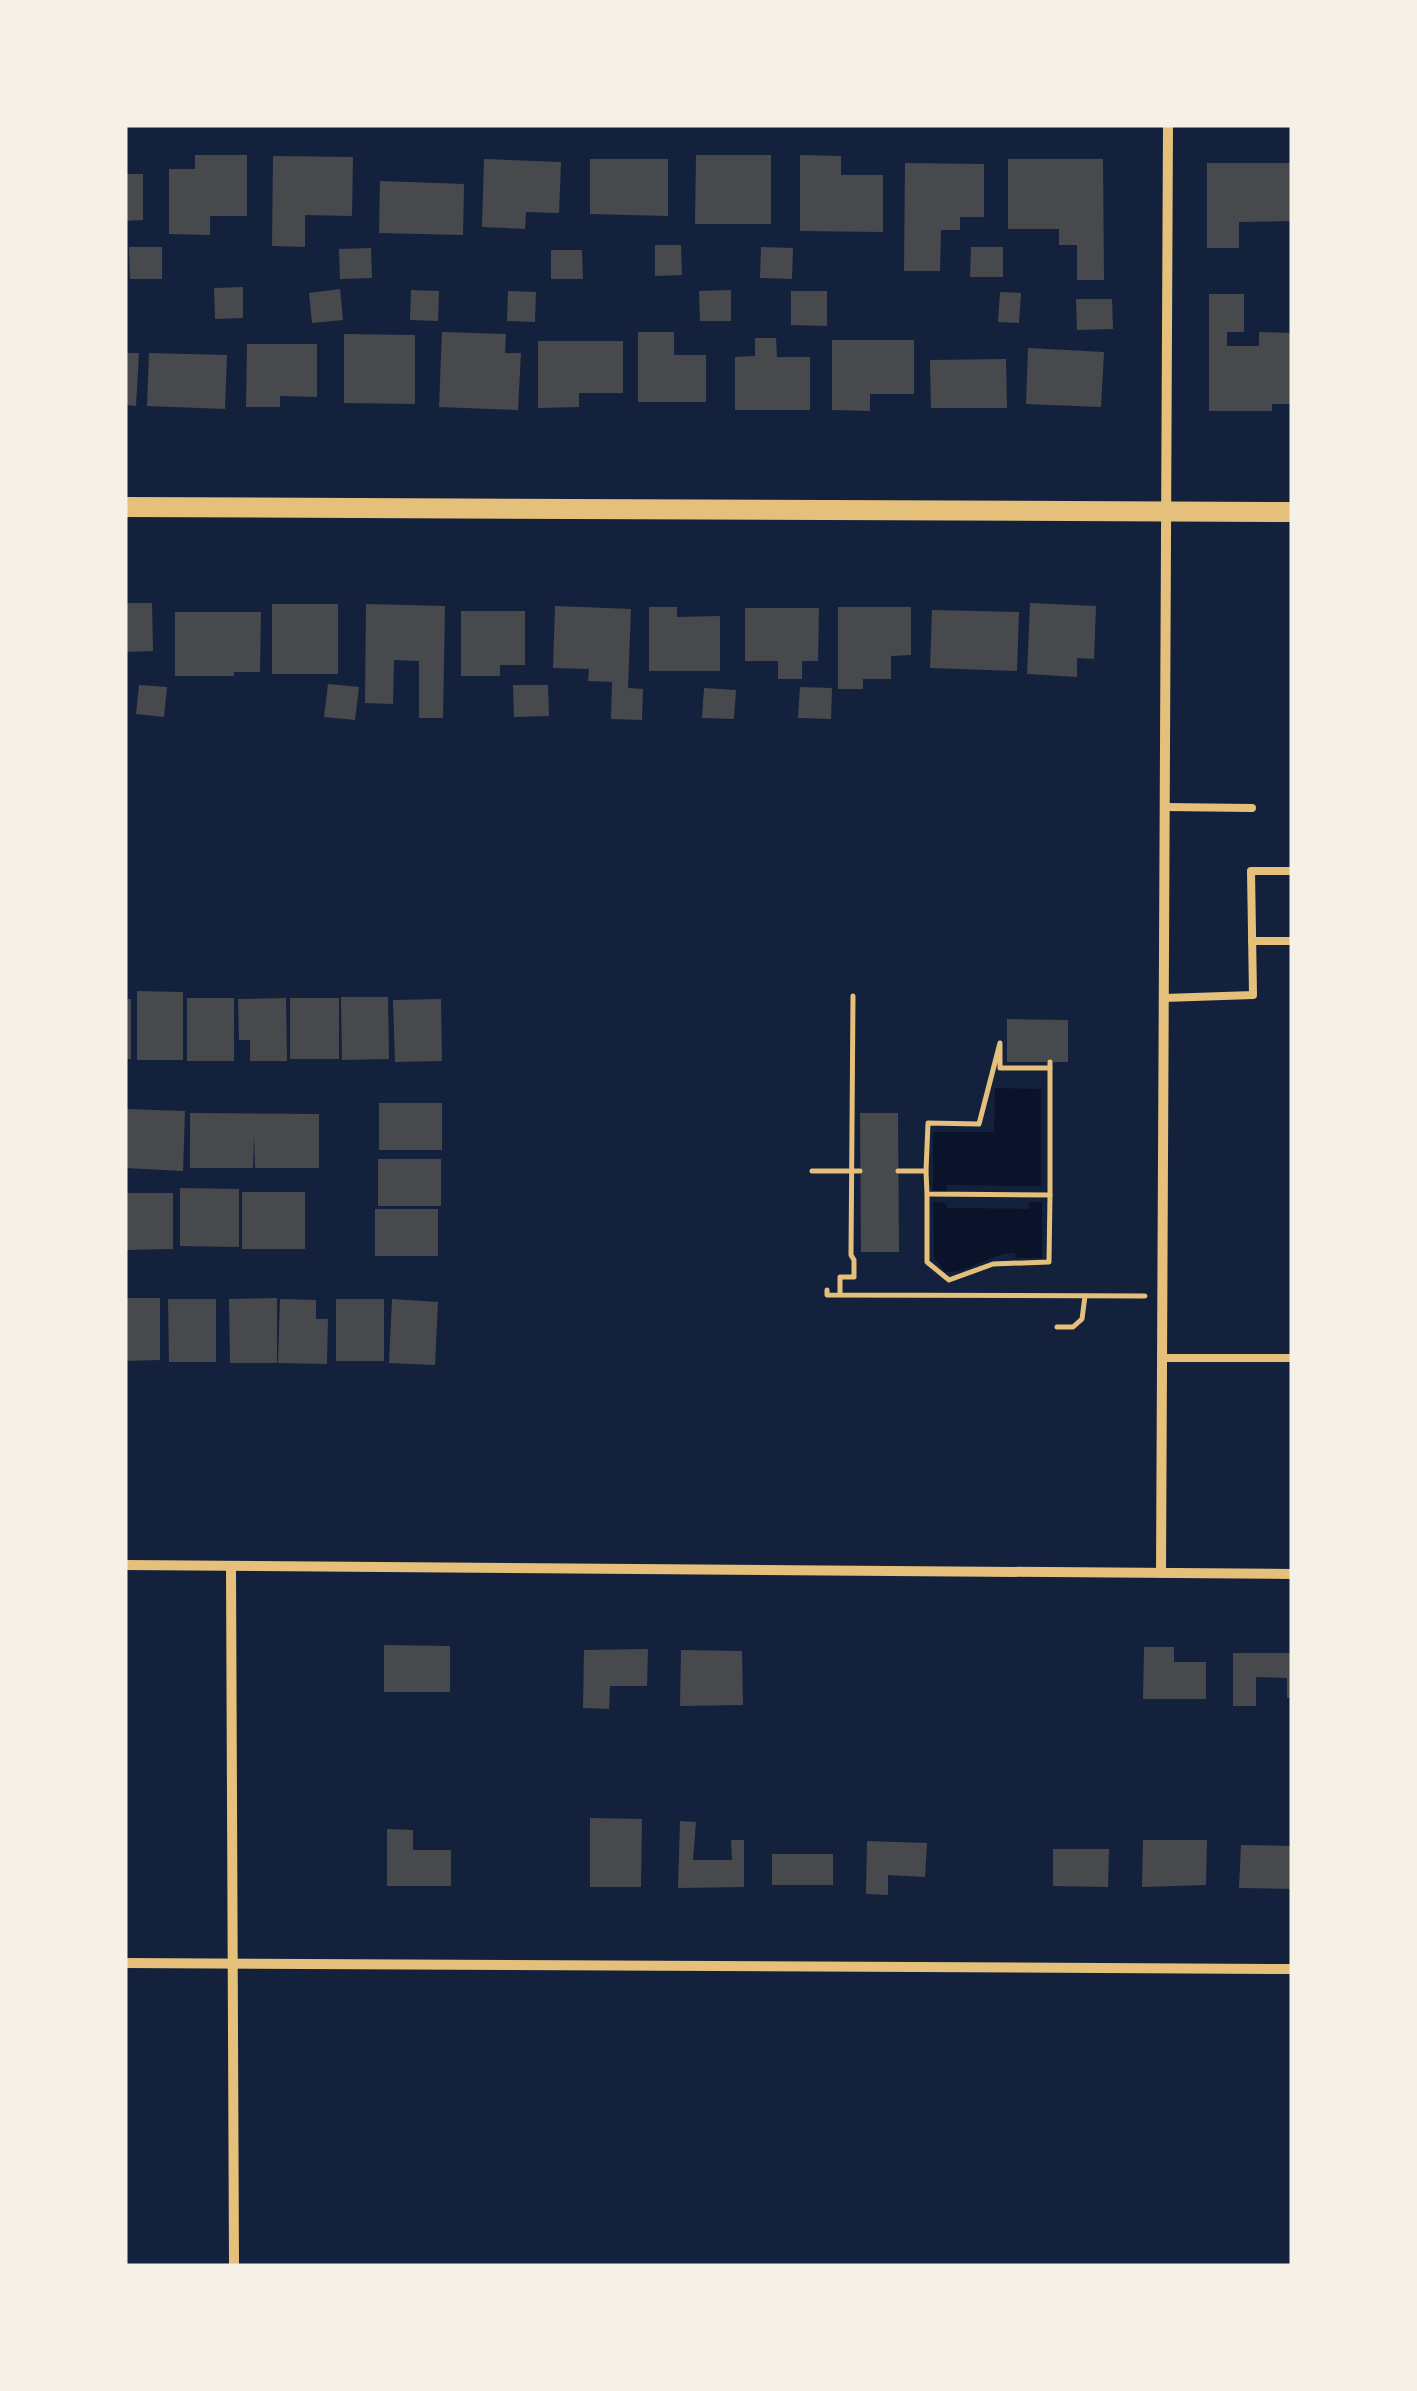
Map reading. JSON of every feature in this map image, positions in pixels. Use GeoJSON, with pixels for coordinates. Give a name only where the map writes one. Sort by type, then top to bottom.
{"type":"FeatureCollection","features":[{"type":"Feature","properties":{"kind":"main road"},"geometry":{"type":"LineString","coordinates":[[125,507],[1292,512]]}},
{"type":"Feature","properties":{"kind":"street"},"geometry":{"type":"LineString","coordinates":[[1161,1574],[1168,125]]}},
{"type":"Feature","properties":{"kind":"street"},"geometry":{"type":"LineString","coordinates":[[125,1565],[1292,1574]]}},
{"type":"Feature","properties":{"kind":"street"},"geometry":{"type":"LineString","coordinates":[[231,1566],[234,2266]]}},
{"type":"Feature","properties":{"kind":"street"},"geometry":{"type":"LineString","coordinates":[[125,1964],[1292,1968]]}},
{"type":"Feature","properties":{"kind":"lane"},"geometry":{"type":"LineString","coordinates":[[1165,807],[1252,808]]}},
{"type":"Feature","properties":{"kind":"lane"},"geometry":{"type":"LineString","coordinates":[[1164,998],[1253,995],[1251,871],[1292,871]]}},
{"type":"Feature","properties":{"kind":"lane"},"geometry":{"type":"LineString","coordinates":[[1252,941],[1292,942]]}},
{"type":"Feature","properties":{"kind":"lane"},"geometry":{"type":"LineString","coordinates":[[1162,1358],[1292,1358]]}},
{"type":"Feature","properties":{"kind":"path"},"geometry":{"type":"LineString","coordinates":[[840,1294],[840,1277],[854,1277],[854,996]]}},
{"type":"Feature","properties":{"kind":"path"},"geometry":{"type":"LineString","coordinates":[[1004,1043],[1000,1068],[1050,1065],[1049,1262],[993,1264],[949,1280],[935,1272],[927,1262],[926,1171],[928,1123],[979,1124],[1004,1043]]}},
{"type":"Feature","properties":{"kind":"path"},"geometry":{"type":"LineString","coordinates":[[812,1170],[860,1172]]}},
{"type":"Feature","properties":{"kind":"path"},"geometry":{"type":"LineString","coordinates":[[898,1171],[926,1171]]}},
{"type":"Feature","properties":{"kind":"path"},"geometry":{"type":"LineString","coordinates":[[927,1194],[1050,1195]]}},
{"type":"Feature","properties":{"kind":"path"},"geometry":{"type":"LineString","coordinates":[[827,1290],[827,1295],[1163,1296]]}},
{"type":"Feature","properties":{"kind":"path"},"geometry":{"type":"LineString","coordinates":[[1057,1327],[1073,1327],[1082,1319],[1086,1296]]}},
{"type":"Feature","properties":{"kind":"water"},"geometry":{"type":"Polygon","coordinates":[[[995,1088],[1041,1089],[1041,1186],[947,1185],[946,1191],[933,1190],[933,1132],[994,1132],[995,1088]]]}},
{"type":"Feature","properties":{"kind":"water"},"geometry":{"type":"Polygon","coordinates":[[[933,1202],[946,1203],[947,1208],[1029,1209],[1029,1202],[1042,1202],[1042,1258],[1005,1254],[960,1271],[944,1271],[934,1257],[933,1202]]]}},
{"type":"Feature","properties":{"kind":"building"},"geometry":{"type":"Polygon","coordinates":[[[195,155],[247,155],[247,216],[210,216],[210,235],[169,234],[169,169],[195,169],[195,155]]]}},
{"type":"Feature","properties":{"kind":"building"},"geometry":{"type":"Polygon","coordinates":[[[696,155],[771,155],[771,224],[695,224],[696,155]]]}},
{"type":"Feature","properties":{"kind":"building"},"geometry":{"type":"Polygon","coordinates":[[[800,155],[841,156],[841,175],[883,175],[883,232],[800,231],[800,155]]]}},
{"type":"Feature","properties":{"kind":"building"},"geometry":{"type":"Polygon","coordinates":[[[273,156],[353,157],[352,216],[305,215],[305,247],[272,246],[273,156]]]}},
{"type":"Feature","properties":{"kind":"building"},"geometry":{"type":"Polygon","coordinates":[[[484,159],[561,162],[559,213],[526,212],[525,229],[482,227],[484,159]]]}},
{"type":"Feature","properties":{"kind":"building"},"geometry":{"type":"Polygon","coordinates":[[[590,159],[668,159],[668,216],[590,214],[590,159]]]}},
{"type":"Feature","properties":{"kind":"building"},"geometry":{"type":"Polygon","coordinates":[[[1008,159],[1103,159],[1104,280],[1077,280],[1077,245],[1059,245],[1059,229],[1008,229],[1008,159]]]}},
{"type":"Feature","properties":{"kind":"building"},"geometry":{"type":"Polygon","coordinates":[[[905,163],[984,164],[984,217],[960,217],[960,230],[941,230],[940,271],[904,271],[905,163]]]}},
{"type":"Feature","properties":{"kind":"building"},"geometry":{"type":"Polygon","coordinates":[[[1207,163],[1292,163],[1292,221],[1239,222],[1239,248],[1207,248],[1207,163]]]}},
{"type":"Feature","properties":{"kind":"building"},"geometry":{"type":"Polygon","coordinates":[[[125,174],[143,174],[143,220],[125,221],[125,174]]]}},
{"type":"Feature","properties":{"kind":"building"},"geometry":{"type":"Polygon","coordinates":[[[380,181],[464,184],[463,235],[379,233],[380,181]]]}},
{"type":"Feature","properties":{"kind":"building"},"geometry":{"type":"Polygon","coordinates":[[[655,245],[681,245],[682,275],[655,276],[655,245]]]}},
{"type":"Feature","properties":{"kind":"building"},"geometry":{"type":"Polygon","coordinates":[[[129,247],[162,247],[162,279],[130,279],[129,247]]]}},
{"type":"Feature","properties":{"kind":"building"},"geometry":{"type":"Polygon","coordinates":[[[761,247],[793,248],[792,279],[760,278],[761,247]]]}},
{"type":"Feature","properties":{"kind":"building"},"geometry":{"type":"Polygon","coordinates":[[[971,247],[1003,247],[1003,277],[970,277],[971,247]]]}},
{"type":"Feature","properties":{"kind":"building"},"geometry":{"type":"Polygon","coordinates":[[[371,248],[372,278],[340,279],[339,249],[371,248]]]}},
{"type":"Feature","properties":{"kind":"building"},"geometry":{"type":"Polygon","coordinates":[[[551,250],[582,250],[583,279],[551,279],[551,250]]]}},
{"type":"Feature","properties":{"kind":"building"},"geometry":{"type":"Polygon","coordinates":[[[243,287],[243,318],[215,319],[214,288],[243,287]]]}},
{"type":"Feature","properties":{"kind":"building"},"geometry":{"type":"Polygon","coordinates":[[[340,289],[343,320],[312,323],[309,293],[340,289]]]}},
{"type":"Feature","properties":{"kind":"building"},"geometry":{"type":"Polygon","coordinates":[[[411,290],[439,291],[438,321],[410,320],[411,290]]]}},
{"type":"Feature","properties":{"kind":"building"},"geometry":{"type":"Polygon","coordinates":[[[731,290],[731,321],[700,321],[699,291],[731,290]]]}},
{"type":"Feature","properties":{"kind":"building"},"geometry":{"type":"Polygon","coordinates":[[[508,291],[536,292],[535,322],[507,321],[508,291]]]}},
{"type":"Feature","properties":{"kind":"building"},"geometry":{"type":"Polygon","coordinates":[[[791,291],[827,291],[827,326],[791,325],[791,291]]]}},
{"type":"Feature","properties":{"kind":"building"},"geometry":{"type":"Polygon","coordinates":[[[1000,292],[1021,293],[1019,323],[998,322],[1000,292]]]}},
{"type":"Feature","properties":{"kind":"building"},"geometry":{"type":"Polygon","coordinates":[[[1209,294],[1244,294],[1244,332],[1227,332],[1227,346],[1259,346],[1259,332],[1291,333],[1290,404],[1272,404],[1272,411],[1209,411],[1209,294]]]}},
{"type":"Feature","properties":{"kind":"building"},"geometry":{"type":"Polygon","coordinates":[[[1076,299],[1112,299],[1113,329],[1077,330],[1076,299]]]}},
{"type":"Feature","properties":{"kind":"building"},"geometry":{"type":"Polygon","coordinates":[[[442,332],[506,334],[505,353],[521,353],[518,410],[439,407],[442,332]]]}},
{"type":"Feature","properties":{"kind":"building"},"geometry":{"type":"Polygon","coordinates":[[[638,332],[674,332],[674,355],[706,355],[706,402],[638,402],[638,332]]]}},
{"type":"Feature","properties":{"kind":"building"},"geometry":{"type":"Polygon","coordinates":[[[344,334],[415,335],[415,404],[344,403],[344,334]]]}},
{"type":"Feature","properties":{"kind":"building"},"geometry":{"type":"Polygon","coordinates":[[[755,338],[776,338],[777,357],[810,357],[810,410],[735,410],[735,357],[755,356],[755,338]]]}},
{"type":"Feature","properties":{"kind":"building"},"geometry":{"type":"Polygon","coordinates":[[[832,340],[914,340],[914,394],[870,394],[870,411],[832,410],[832,340]]]}},
{"type":"Feature","properties":{"kind":"building"},"geometry":{"type":"Polygon","coordinates":[[[538,341],[623,341],[623,393],[579,393],[579,407],[538,408],[538,341]]]}},
{"type":"Feature","properties":{"kind":"building"},"geometry":{"type":"Polygon","coordinates":[[[247,344],[317,344],[317,397],[280,396],[280,407],[246,407],[247,344]]]}},
{"type":"Feature","properties":{"kind":"building"},"geometry":{"type":"Polygon","coordinates":[[[1028,348],[1104,352],[1101,407],[1026,404],[1028,348]]]}},
{"type":"Feature","properties":{"kind":"building"},"geometry":{"type":"Polygon","coordinates":[[[125,353],[139,353],[136,406],[125,405],[125,353]]]}},
{"type":"Feature","properties":{"kind":"building"},"geometry":{"type":"Polygon","coordinates":[[[149,353],[227,355],[225,409],[147,406],[149,353]]]}},
{"type":"Feature","properties":{"kind":"building"},"geometry":{"type":"Polygon","coordinates":[[[1006,359],[1007,408],[931,408],[930,360],[1006,359]]]}},
{"type":"Feature","properties":{"kind":"building"},"geometry":{"type":"Polygon","coordinates":[[[125,603],[152,603],[153,651],[125,652],[125,603]]]}},
{"type":"Feature","properties":{"kind":"building"},"geometry":{"type":"Polygon","coordinates":[[[1030,603],[1096,606],[1094,659],[1077,658],[1077,677],[1027,674],[1030,603]]]}},
{"type":"Feature","properties":{"kind":"building"},"geometry":{"type":"Polygon","coordinates":[[[272,604],[338,604],[338,674],[272,674],[272,604]]]}},
{"type":"Feature","properties":{"kind":"building"},"geometry":{"type":"Polygon","coordinates":[[[366,604],[445,606],[443,718],[419,718],[419,661],[394,660],[393,704],[365,703],[366,604]]]}},
{"type":"Feature","properties":{"kind":"building"},"geometry":{"type":"Polygon","coordinates":[[[555,606],[631,609],[628,688],[643,689],[642,720],[611,719],[612,682],[588,681],[589,669],[553,668],[555,606]]]}},
{"type":"Feature","properties":{"kind":"building"},"geometry":{"type":"Polygon","coordinates":[[[649,607],[677,607],[677,617],[720,616],[720,671],[649,671],[649,607]]]}},
{"type":"Feature","properties":{"kind":"building"},"geometry":{"type":"Polygon","coordinates":[[[838,607],[911,607],[911,655],[891,656],[891,679],[863,679],[863,689],[838,689],[838,607]]]}},
{"type":"Feature","properties":{"kind":"building"},"geometry":{"type":"Polygon","coordinates":[[[745,608],[819,608],[818,661],[802,661],[802,679],[778,679],[778,661],[745,661],[745,608]]]}},
{"type":"Feature","properties":{"kind":"building"},"geometry":{"type":"Polygon","coordinates":[[[932,610],[1019,612],[1017,671],[930,668],[932,610]]]}},
{"type":"Feature","properties":{"kind":"building"},"geometry":{"type":"Polygon","coordinates":[[[461,611],[525,611],[525,665],[500,665],[500,676],[461,676],[461,611]]]}},
{"type":"Feature","properties":{"kind":"building"},"geometry":{"type":"Polygon","coordinates":[[[175,612],[261,612],[260,672],[175,676],[175,612]]]}},
{"type":"Feature","properties":{"kind":"building"},"geometry":{"type":"Polygon","coordinates":[[[328,684],[359,687],[355,720],[324,717],[328,684]]]}},
{"type":"Feature","properties":{"kind":"building"},"geometry":{"type":"Polygon","coordinates":[[[139,685],[167,687],[164,717],[136,714],[139,685]]]}},
{"type":"Feature","properties":{"kind":"building"},"geometry":{"type":"Polygon","coordinates":[[[513,685],[548,685],[549,716],[514,717],[513,685]]]}},
{"type":"Feature","properties":{"kind":"building"},"geometry":{"type":"Polygon","coordinates":[[[800,687],[832,688],[831,719],[798,718],[800,687]]]}},
{"type":"Feature","properties":{"kind":"building"},"geometry":{"type":"Polygon","coordinates":[[[704,688],[736,690],[734,719],[702,718],[704,688]]]}},
{"type":"Feature","properties":{"kind":"building"},"geometry":{"type":"Polygon","coordinates":[[[137,991],[183,992],[183,1060],[137,1060],[137,991]]]}},
{"type":"Feature","properties":{"kind":"building"},"geometry":{"type":"Polygon","coordinates":[[[341,997],[388,997],[389,1059],[342,1060],[341,997]]]}},
{"type":"Feature","properties":{"kind":"building"},"geometry":{"type":"Polygon","coordinates":[[[187,998],[234,998],[234,1061],[187,1061],[187,998]]]}},
{"type":"Feature","properties":{"kind":"building"},"geometry":{"type":"Polygon","coordinates":[[[286,998],[287,1061],[250,1061],[250,1040],[239,1040],[238,999],[286,998]]]}},
{"type":"Feature","properties":{"kind":"building"},"geometry":{"type":"Polygon","coordinates":[[[290,998],[339,998],[339,1059],[290,1059],[290,998]]]}},
{"type":"Feature","properties":{"kind":"building"},"geometry":{"type":"Polygon","coordinates":[[[125,999],[131,999],[131,1059],[125,1059],[125,999]]]}},
{"type":"Feature","properties":{"kind":"building"},"geometry":{"type":"Polygon","coordinates":[[[441,999],[442,1061],[395,1062],[393,1000],[441,999]]]}},
{"type":"Feature","properties":{"kind":"building"},"geometry":{"type":"Polygon","coordinates":[[[1007,1019],[1068,1020],[1068,1062],[1007,1062],[1007,1019]]]}},
{"type":"Feature","properties":{"kind":"building"},"geometry":{"type":"Polygon","coordinates":[[[379,1103],[442,1103],[442,1150],[379,1150],[379,1103]]]}},
{"type":"Feature","properties":{"kind":"building"},"geometry":{"type":"Polygon","coordinates":[[[127,1109],[185,1111],[183,1171],[125,1168],[127,1109]]]}},
{"type":"Feature","properties":{"kind":"building"},"geometry":{"type":"Polygon","coordinates":[[[190,1113],[319,1114],[319,1168],[255,1168],[254,1135],[253,1168],[190,1168],[190,1113]]]}},
{"type":"Feature","properties":{"kind":"building"},"geometry":{"type":"Polygon","coordinates":[[[860,1113],[898,1113],[899,1252],[861,1252],[860,1113]]]}},
{"type":"Feature","properties":{"kind":"building"},"geometry":{"type":"Polygon","coordinates":[[[378,1159],[441,1159],[441,1206],[378,1206],[378,1159]]]}},
{"type":"Feature","properties":{"kind":"building"},"geometry":{"type":"Polygon","coordinates":[[[180,1188],[239,1189],[239,1247],[180,1246],[180,1188]]]}},
{"type":"Feature","properties":{"kind":"building"},"geometry":{"type":"Polygon","coordinates":[[[242,1192],[305,1192],[305,1249],[242,1249],[242,1192]]]}},
{"type":"Feature","properties":{"kind":"building"},"geometry":{"type":"Polygon","coordinates":[[[125,1193],[173,1193],[173,1249],[125,1250],[125,1193]]]}},
{"type":"Feature","properties":{"kind":"building"},"geometry":{"type":"Polygon","coordinates":[[[375,1209],[438,1209],[438,1256],[375,1256],[375,1209]]]}},
{"type":"Feature","properties":{"kind":"building"},"geometry":{"type":"Polygon","coordinates":[[[125,1298],[160,1298],[160,1360],[125,1361],[125,1298]]]}},
{"type":"Feature","properties":{"kind":"building"},"geometry":{"type":"Polygon","coordinates":[[[277,1298],[277,1363],[230,1363],[229,1299],[277,1298]]]}},
{"type":"Feature","properties":{"kind":"building"},"geometry":{"type":"Polygon","coordinates":[[[168,1299],[216,1299],[216,1362],[169,1362],[168,1299]]]}},
{"type":"Feature","properties":{"kind":"building"},"geometry":{"type":"Polygon","coordinates":[[[280,1299],[316,1300],[316,1319],[328,1319],[327,1364],[278,1363],[280,1299]]]}},
{"type":"Feature","properties":{"kind":"building"},"geometry":{"type":"Polygon","coordinates":[[[336,1299],[384,1299],[384,1361],[336,1361],[336,1299]]]}},
{"type":"Feature","properties":{"kind":"building"},"geometry":{"type":"Polygon","coordinates":[[[392,1299],[438,1302],[435,1365],[389,1363],[392,1299]]]}},
{"type":"Feature","properties":{"kind":"building"},"geometry":{"type":"Polygon","coordinates":[[[384,1645],[450,1646],[450,1692],[384,1692],[384,1645]]]}},
{"type":"Feature","properties":{"kind":"building"},"geometry":{"type":"Polygon","coordinates":[[[1144,1647],[1174,1647],[1174,1662],[1206,1662],[1206,1699],[1143,1699],[1144,1647]]]}},
{"type":"Feature","properties":{"kind":"building"},"geometry":{"type":"Polygon","coordinates":[[[648,1649],[647,1686],[610,1686],[609,1709],[583,1708],[584,1650],[648,1649]]]}},
{"type":"Feature","properties":{"kind":"building"},"geometry":{"type":"Polygon","coordinates":[[[681,1650],[742,1651],[743,1705],[680,1706],[681,1650]]]}},
{"type":"Feature","properties":{"kind":"building"},"geometry":{"type":"Polygon","coordinates":[[[1233,1653],[1292,1653],[1292,1698],[1287,1698],[1287,1678],[1256,1677],[1256,1706],[1233,1706],[1233,1653]]]}},
{"type":"Feature","properties":{"kind":"building"},"geometry":{"type":"Polygon","coordinates":[[[590,1818],[642,1819],[641,1887],[590,1887],[590,1818]]]}},
{"type":"Feature","properties":{"kind":"building"},"geometry":{"type":"Polygon","coordinates":[[[680,1821],[696,1822],[693,1860],[732,1860],[731,1840],[744,1840],[744,1887],[678,1888],[680,1821]]]}},
{"type":"Feature","properties":{"kind":"building"},"geometry":{"type":"Polygon","coordinates":[[[387,1829],[413,1830],[413,1850],[451,1850],[451,1886],[387,1886],[387,1829]]]}},
{"type":"Feature","properties":{"kind":"building"},"geometry":{"type":"Polygon","coordinates":[[[1143,1840],[1207,1840],[1206,1885],[1142,1887],[1143,1840]]]}},
{"type":"Feature","properties":{"kind":"building"},"geometry":{"type":"Polygon","coordinates":[[[867,1841],[927,1843],[925,1877],[888,1875],[888,1895],[866,1894],[867,1841]]]}},
{"type":"Feature","properties":{"kind":"building"},"geometry":{"type":"Polygon","coordinates":[[[1241,1845],[1292,1846],[1292,1889],[1239,1888],[1241,1845]]]}},
{"type":"Feature","properties":{"kind":"building"},"geometry":{"type":"Polygon","coordinates":[[[1053,1849],[1109,1849],[1108,1887],[1053,1886],[1053,1849]]]}},
{"type":"Feature","properties":{"kind":"building"},"geometry":{"type":"Polygon","coordinates":[[[772,1854],[833,1854],[833,1885],[772,1885],[772,1854]]]}}]}
